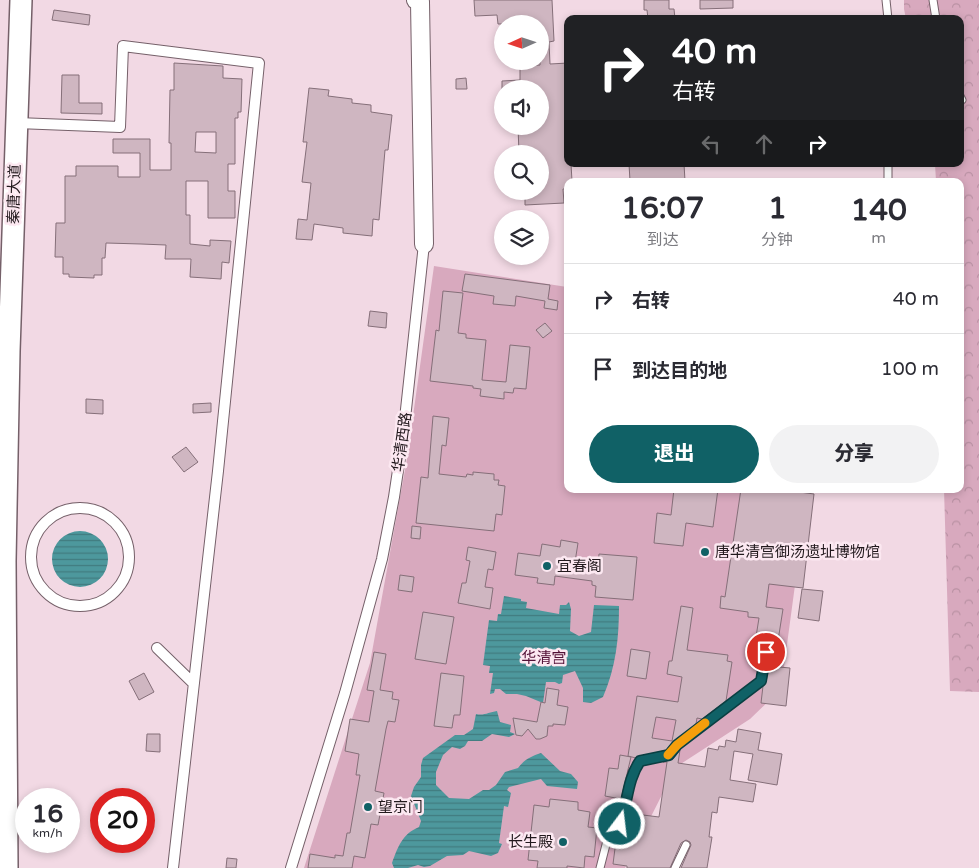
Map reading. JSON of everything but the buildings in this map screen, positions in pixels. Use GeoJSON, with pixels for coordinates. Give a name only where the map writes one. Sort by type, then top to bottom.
{"type":"FeatureCollection","features":[{"type":"Feature","properties":{"kind":"main road","name":"秦唐大道"},"geometry":{"type":"LineString","coordinates":[[7,868],[5,551],[9,351],[21,0]]}},
{"type":"Feature","properties":{"kind":"street","name":"华清西路"},"geometry":{"type":"LineString","coordinates":[[291,868],[345,693],[382,560],[403,437],[424,244],[418,1]]}},
{"type":"Feature","properties":{"kind":"street"},"geometry":{"type":"LineString","coordinates":[[17,123],[120,127],[122,46],[259,63],[218,471],[173,868]]}},
{"type":"Feature","properties":{"kind":"street"},"geometry":{"type":"LineString","coordinates":[[75,508],[92,509],[107,516],[119,527],[127,542],[129,559],[125,576],[117,589],[105,599],[91,604],[76,606],[61,602],[48,594],[38,582],[32,568],[31,552],[35,536],[45,522],[59,512],[75,508]]}},
{"type":"Feature","properties":{"kind":"street"},"geometry":{"type":"LineString","coordinates":[[157,648],[193,683]]}},
{"type":"Feature","properties":{"kind":"lane"},"geometry":{"type":"LineString","coordinates":[[886,0],[888,15]]}},
{"type":"Feature","properties":{"kind":"lane"},"geometry":{"type":"LineString","coordinates":[[933,0],[935,15]]}},
{"type":"Feature","properties":{"kind":"lane"},"geometry":{"type":"LineString","coordinates":[[600,868],[609,833],[620,824],[632,772],[640,761],[669,755],[677,745],[761,681],[766,652]]}},
{"type":"Feature","properties":{"kind":"lane"},"geometry":{"type":"LineString","coordinates":[[675,868],[686,845]]}},
{"type":"Feature","properties":{"kind":"green space"},"geometry":{"type":"Polygon","coordinates":[[[904,0],[979,0],[979,692],[950,691],[944,493],[964,493],[964,178],[936,178],[935,167],[964,167],[964,15],[905,15],[904,0]]]}},
{"type":"Feature","properties":{"kind":"green space","name":"华清宫"},"geometry":{"type":"Polygon","coordinates":[[[434,266],[564,287],[564,493],[807,493],[781,689],[750,719],[676,767],[625,868],[304,868],[370,663],[407,459],[434,266]]]}},
{"type":"Feature","properties":{"kind":"water"},"geometry":{"type":"Polygon","coordinates":[[[74,531],[86,531],[100,539],[108,553],[106,570],[100,579],[86,587],[74,587],[64,582],[57,575],[52,565],[52,553],[57,543],[64,536],[74,531]]]}},
{"type":"Feature","properties":{"kind":"water"},"geometry":{"type":"Polygon","coordinates":[[[504,596],[527,602],[526,608],[559,614],[560,605],[566,605],[569,602],[571,609],[570,631],[579,636],[591,632],[594,605],[619,606],[616,652],[611,675],[603,697],[591,703],[583,702],[583,688],[575,671],[563,675],[562,683],[546,682],[543,703],[526,696],[506,694],[500,689],[495,689],[494,693],[490,694],[493,673],[489,673],[490,666],[483,665],[489,620],[497,621],[498,614],[501,614],[504,596]]]}},
{"type":"Feature","properties":{"kind":"water"},"geometry":{"type":"Polygon","coordinates":[[[497,711],[500,722],[511,725],[510,732],[515,734],[509,737],[492,734],[482,741],[468,741],[460,749],[452,747],[443,755],[436,772],[436,785],[449,798],[469,799],[483,790],[489,790],[496,785],[505,772],[518,768],[534,755],[541,753],[560,771],[571,774],[578,782],[577,789],[547,786],[541,779],[509,787],[507,790],[511,793],[508,807],[504,806],[499,843],[502,844],[498,853],[491,856],[469,851],[463,855],[447,856],[430,866],[418,865],[408,868],[394,868],[392,863],[401,842],[408,833],[419,827],[421,821],[411,796],[414,787],[421,777],[423,758],[455,735],[464,735],[473,729],[476,714],[497,711]]]}},
{"type":"Feature","properties":{"kind":"slow traffic"},"geometry":{"type":"LineString","coordinates":[[668,755],[677,745],[705,723]]}},
{"type":"Feature","properties":{"kind":"place","name":"唐华清宫御汤遗址博物馆"},"geometry":{"type":"Point","coordinates":[705,552]}},
{"type":"Feature","properties":{"kind":"place","name":"宜春阁"},"geometry":{"type":"Point","coordinates":[547,566]}},
{"type":"Feature","properties":{"kind":"place","name":"望京门"},"geometry":{"type":"Point","coordinates":[368,807]}},
{"type":"Feature","properties":{"kind":"place","name":"长生殿"},"geometry":{"type":"Point","coordinates":[563,842]}},
{"type":"Feature","properties":{"kind":"route"},"geometry":{"type":"LineString","coordinates":[[620,824],[632,772],[640,761],[669,755],[677,745],[761,681],[766,652]]}}]}
